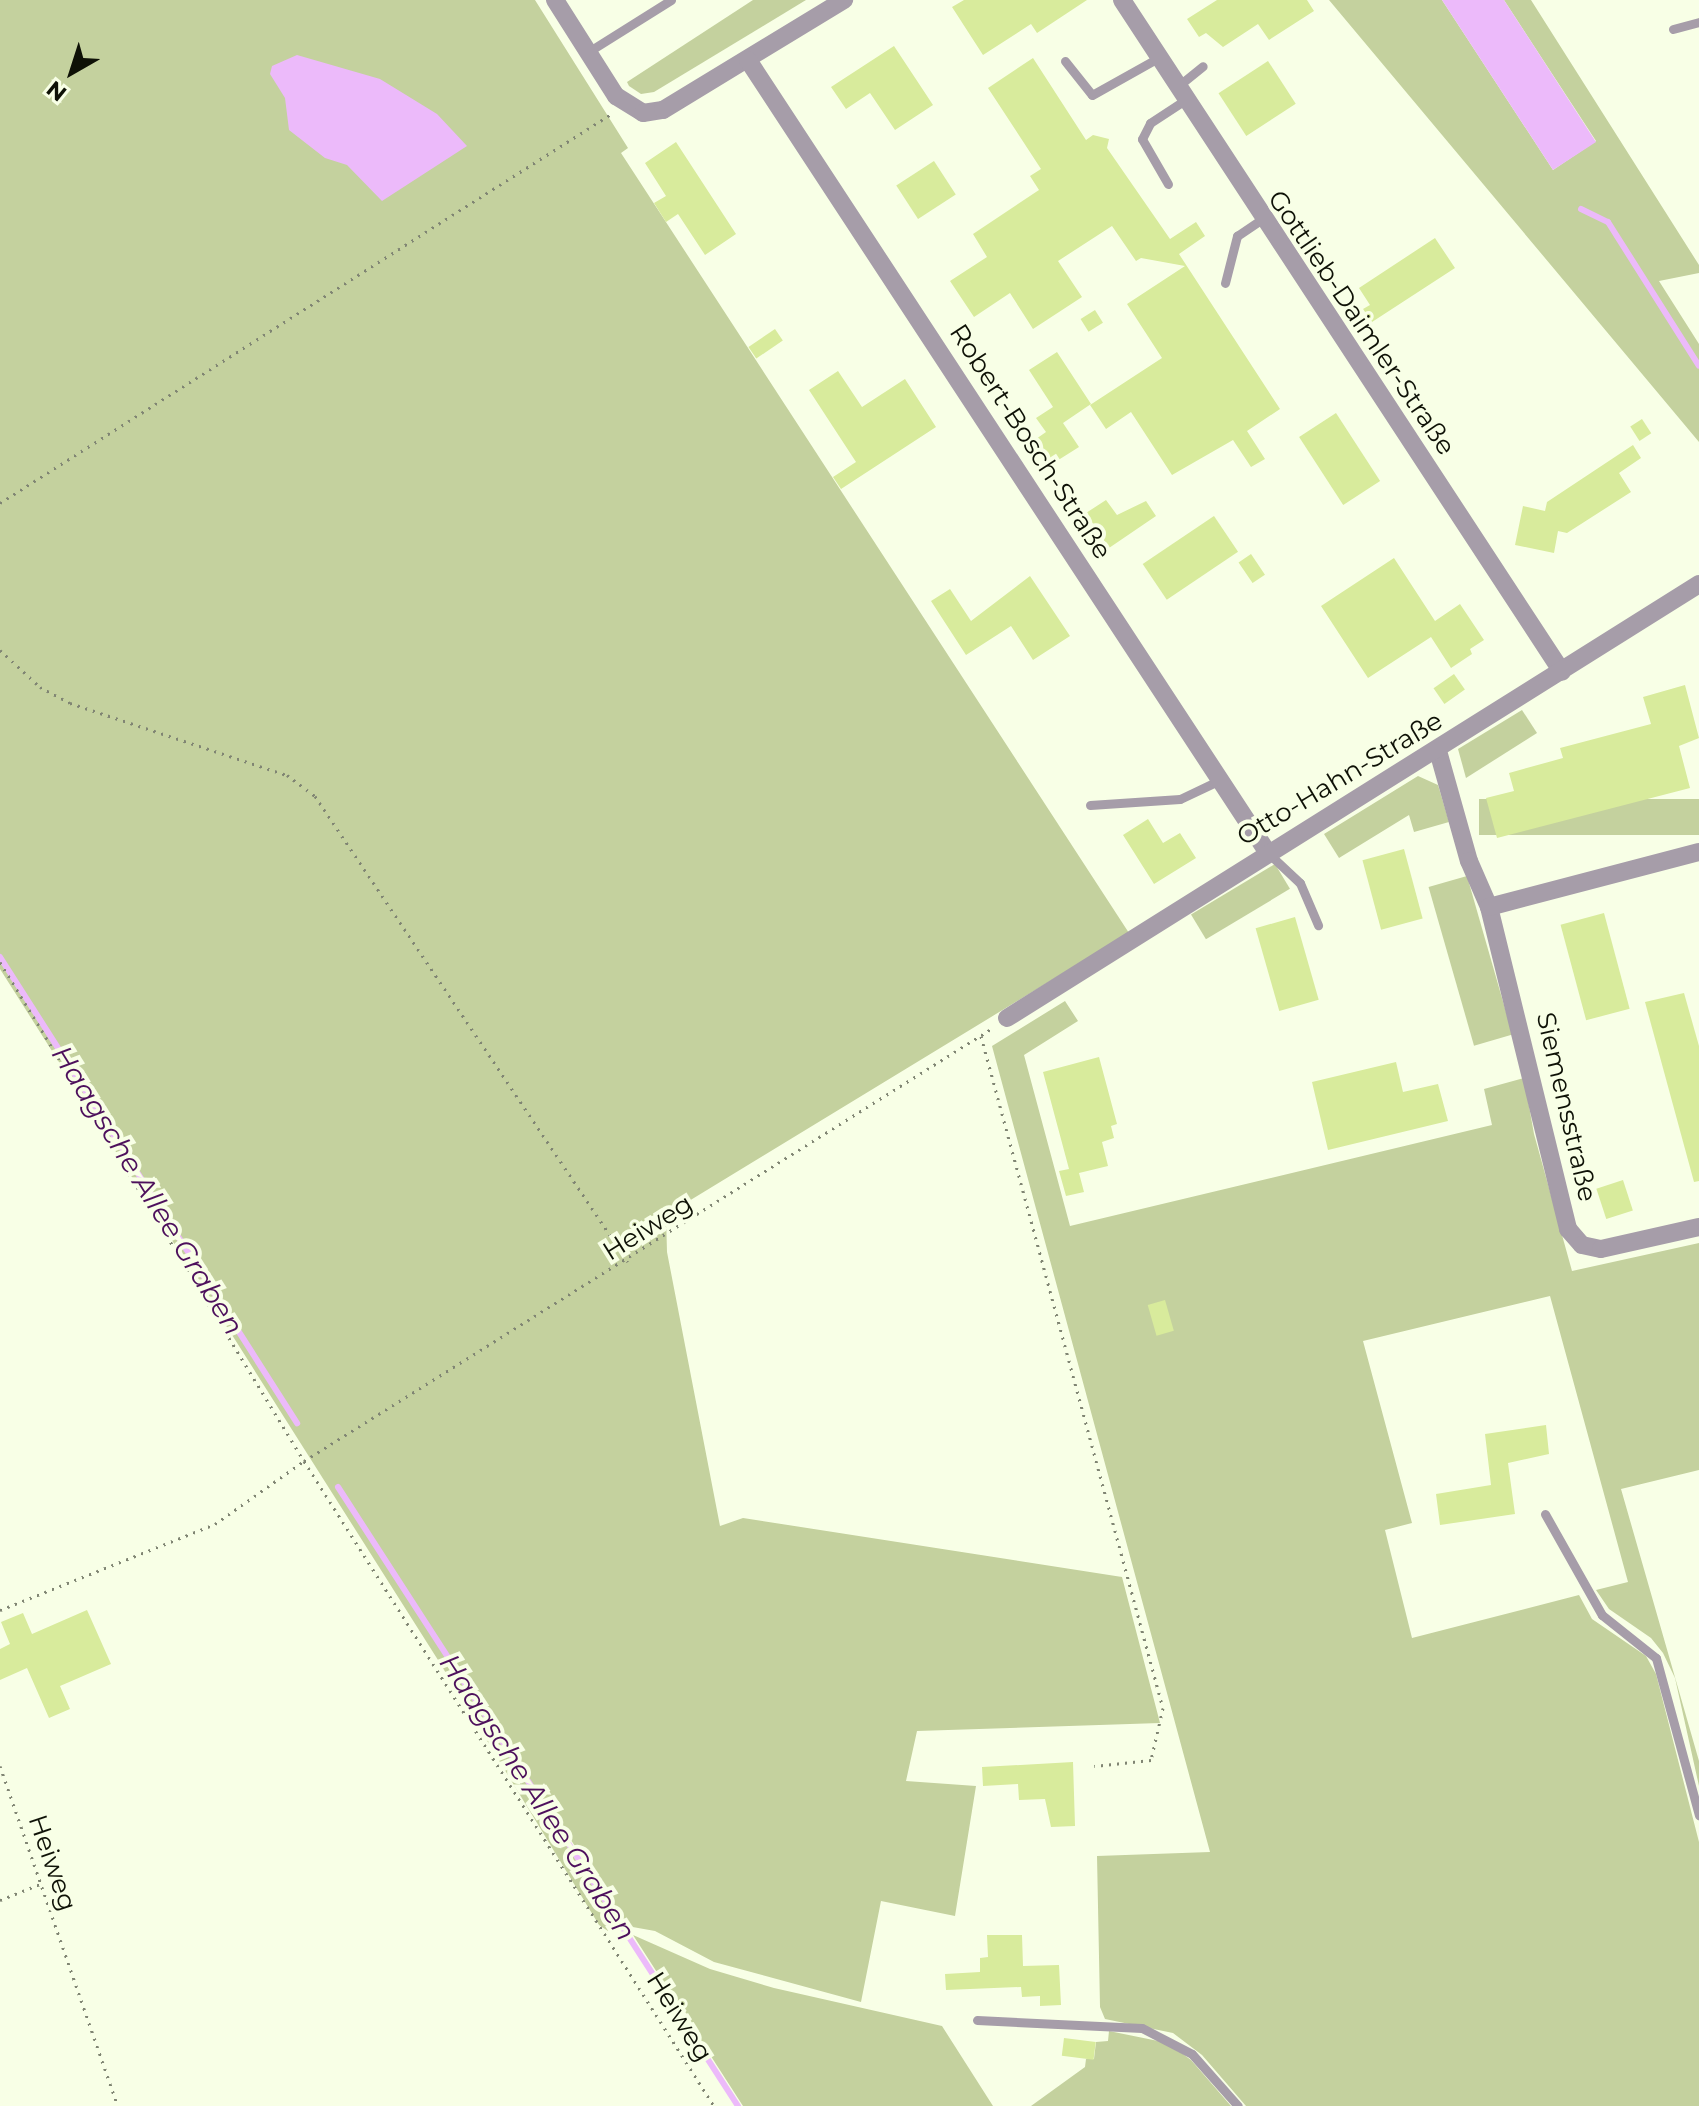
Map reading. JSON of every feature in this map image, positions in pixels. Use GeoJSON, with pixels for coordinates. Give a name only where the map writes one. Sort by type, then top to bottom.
{"type":"FeatureCollection","features":[{"type":"Feature","properties":{"kind":"street"},"geometry":{"type":"LineString","coordinates":[[555,0],[625,105],[643,113],[663,110],[844,0]]}},
{"type":"Feature","properties":{"kind":"street","name":"Gottlieb-Daimler-Straße"},"geometry":{"type":"LineString","coordinates":[[1122,0],[1261,220],[1562,672]]}},
{"type":"Feature","properties":{"kind":"street","name":"Robert-Bosch-Straße"},"geometry":{"type":"LineString","coordinates":[[748,60],[1268,853]]}},
{"type":"Feature","properties":{"kind":"street","name":"Otto-Hahn-Straße"},"geometry":{"type":"LineString","coordinates":[[1007,1018],[1268,853],[1438,751],[1699,584]]}},
{"type":"Feature","properties":{"kind":"street","name":"Siemensstraße"},"geometry":{"type":"LineString","coordinates":[[1438,751],[1469,861],[1489,907],[1539,1097],[1543,1141],[1574,1238],[1601,1249],[1699,1227]]}},
{"type":"Feature","properties":{"kind":"street"},"geometry":{"type":"LineString","coordinates":[[1489,907],[1699,852]]}},
{"type":"Feature","properties":{"kind":"lane"},"geometry":{"type":"LineString","coordinates":[[588,52],[671,0]]}},
{"type":"Feature","properties":{"kind":"lane"},"geometry":{"type":"LineString","coordinates":[[1673,29],[1699,22]]}},
{"type":"Feature","properties":{"kind":"lane"},"geometry":{"type":"LineString","coordinates":[[1065,61],[1092,95],[1158,58]]}},
{"type":"Feature","properties":{"kind":"lane"},"geometry":{"type":"LineString","coordinates":[[1168,184],[1142,139],[1150,123],[1181,94],[1203,66]]}},
{"type":"Feature","properties":{"kind":"lane"},"geometry":{"type":"LineString","coordinates":[[1225,283],[1237,236],[1261,220]]}},
{"type":"Feature","properties":{"kind":"lane"},"geometry":{"type":"LineString","coordinates":[[1090,805],[1180,799],[1220,780]]}},
{"type":"Feature","properties":{"kind":"lane"},"geometry":{"type":"LineString","coordinates":[[1268,853],[1300,883],[1318,925]]}},
{"type":"Feature","properties":{"kind":"lane"},"geometry":{"type":"LineString","coordinates":[[1545,1514],[1602,1615],[1656,1658],[1699,1815]]}},
{"type":"Feature","properties":{"kind":"lane"},"geometry":{"type":"LineString","coordinates":[[977,2020],[1142,2028],[1192,2054],[1238,2106]]}},
{"type":"Feature","properties":{"kind":"path"},"geometry":{"type":"LineString","coordinates":[[0,503],[625,105]]}},
{"type":"Feature","properties":{"kind":"path"},"geometry":{"type":"LineString","coordinates":[[0,650],[40,687],[70,703],[287,775],[315,796],[628,1262]]}},
{"type":"Feature","properties":{"kind":"path","name":"Heiweg"},"geometry":{"type":"LineString","coordinates":[[0,962],[304,1461],[714,2106]]}},
{"type":"Feature","properties":{"kind":"path","name":"Heiweg"},"geometry":{"type":"LineString","coordinates":[[0,1610],[215,1524],[304,1461],[628,1262],[1007,1018]]}},
{"type":"Feature","properties":{"kind":"path"},"geometry":{"type":"LineString","coordinates":[[981,1036],[1163,1708],[1151,1760],[1094,1766]]}},
{"type":"Feature","properties":{"kind":"path","name":"Heiweg"},"geometry":{"type":"LineString","coordinates":[[0,1766],[118,2106]]}},
{"type":"Feature","properties":{"kind":"path"},"geometry":{"type":"LineString","coordinates":[[0,1900],[40,1884]]}},
{"type":"Feature","properties":{"kind":"green space"},"geometry":{"type":"Polygon","coordinates":[[[0,0],[535,0],[628,148],[621,153],[1129,933],[666,1215],[667,1252],[720,1526],[743,1518],[1122,1577],[1160,1723],[917,1731],[906,1781],[976,1786],[955,1916],[881,1901],[861,2002],[714,1962],[655,1931],[627,1926],[541,1794],[618,1922],[608,1931],[599,1925],[438,1660],[0,969],[0,0]]]}},
{"type":"Feature","properties":{"kind":"green space"},"geometry":{"type":"Polygon","coordinates":[[[753,0],[806,0],[654,92],[641,94],[629,86],[627,82],[753,0]]]}},
{"type":"Feature","properties":{"kind":"green space"},"geometry":{"type":"Polygon","coordinates":[[[1329,0],[1442,0],[1553,170],[1596,141],[1504,0],[1531,0],[1699,265],[1699,273],[1659,281],[1699,344],[1699,442],[1329,0]]]}},
{"type":"Feature","properties":{"kind":"green space"},"geometry":{"type":"Polygon","coordinates":[[[1522,710],[1537,733],[1466,778],[1458,749],[1522,710]]]}},
{"type":"Feature","properties":{"kind":"green space"},"geometry":{"type":"Polygon","coordinates":[[[1418,776],[1438,785],[1449,822],[1414,832],[1409,815],[1339,858],[1324,834],[1418,776]]]}},
{"type":"Feature","properties":{"kind":"green space"},"geometry":{"type":"Polygon","coordinates":[[[1479,799],[1699,799],[1699,835],[1479,835],[1479,799]]]}},
{"type":"Feature","properties":{"kind":"green space"},"geometry":{"type":"Polygon","coordinates":[[[1275,864],[1290,889],[1206,939],[1191,914],[1275,864]]]}},
{"type":"Feature","properties":{"kind":"green space"},"geometry":{"type":"Polygon","coordinates":[[[1467,876],[1512,1035],[1474,1046],[1429,887],[1467,876]]]}},
{"type":"Feature","properties":{"kind":"green space"},"geometry":{"type":"Polygon","coordinates":[[[1065,1001],[1078,1021],[1024,1055],[1070,1226],[1492,1125],[1484,1089],[1524,1078],[1534,1134],[1572,1271],[1699,1243],[1699,1470],[1621,1489],[1699,1761],[1699,1786],[1675,1678],[1663,1653],[1651,1638],[1609,1609],[1596,1590],[1628,1582],[1550,1296],[1363,1341],[1412,1523],[1385,1530],[1412,1638],[1579,1595],[1592,1619],[1646,1656],[1656,1674],[1699,1842],[1699,2106],[1246,2106],[1202,2055],[1173,2033],[1105,2019],[1100,2007],[1097,1856],[1210,1852],[992,1046],[1065,1001]]]}},
{"type":"Feature","properties":{"kind":"green space"},"geometry":{"type":"Polygon","coordinates":[[[633,1935],[710,1969],[774,1988],[942,2026],[993,2106],[743,2106],[633,1935]]]}},
{"type":"Feature","properties":{"kind":"green space"},"geometry":{"type":"Polygon","coordinates":[[[1109,2031],[1168,2043],[1191,2060],[1231,2106],[1031,2106],[1085,2067],[1086,2059],[1094,2059],[1096,2042],[1108,2041],[1109,2031]]]}},
{"type":"Feature","properties":{"kind":"shaded area"},"geometry":{"type":"Polygon","coordinates":[[[1442,0],[1504,0],[1596,142],[1553,170],[1442,0]]]}},
{"type":"Feature","properties":{"kind":"shaded area"},"geometry":{"type":"Polygon","coordinates":[[[297,55],[380,79],[437,114],[467,146],[382,201],[347,165],[325,158],[289,130],[285,98],[270,74],[272,66],[297,55]]]}},
{"type":"Feature","properties":{"kind":"building"},"geometry":{"type":"Polygon","coordinates":[[[964,0],[1087,0],[1037,33],[1031,24],[983,55],[952,7],[964,0]]]}},
{"type":"Feature","properties":{"kind":"building"},"geometry":{"type":"Polygon","coordinates":[[[1217,0],[1307,0],[1314,11],[1269,40],[1258,24],[1223,47],[1206,33],[1199,37],[1187,19],[1217,0]]]}},
{"type":"Feature","properties":{"kind":"building"},"geometry":{"type":"Polygon","coordinates":[[[894,46],[933,105],[895,130],[870,93],[846,109],[831,87],[894,46]]]}},
{"type":"Feature","properties":{"kind":"building"},"geometry":{"type":"Polygon","coordinates":[[[1033,58],[1086,140],[1093,135],[1109,139],[1107,148],[1170,239],[1196,222],[1205,236],[1179,254],[1280,409],[1247,431],[1265,459],[1251,467],[1233,440],[1172,475],[1131,412],[1106,429],[1090,405],[1162,358],[1127,304],[1185,266],[1141,258],[1136,261],[1112,226],[1058,261],[1082,297],[1033,329],[1010,293],[974,317],[950,281],[987,257],[973,234],[1039,190],[1030,176],[1041,169],[988,88],[1033,58]]]}},
{"type":"Feature","properties":{"kind":"building"},"geometry":{"type":"Polygon","coordinates":[[[1268,61],[1296,104],[1246,136],[1219,93],[1268,61]]]}},
{"type":"Feature","properties":{"kind":"building"},"geometry":{"type":"Polygon","coordinates":[[[676,142],[736,234],[705,255],[678,214],[666,222],[654,203],[666,196],[645,163],[676,142]]]}},
{"type":"Feature","properties":{"kind":"building"},"geometry":{"type":"Polygon","coordinates":[[[934,161],[956,195],[918,219],[896,186],[934,161]]]}},
{"type":"Feature","properties":{"kind":"building"},"geometry":{"type":"Polygon","coordinates":[[[1435,238],[1455,268],[1372,322],[1363,309],[1370,305],[1359,288],[1435,238]]]}},
{"type":"Feature","properties":{"kind":"building"},"geometry":{"type":"Polygon","coordinates":[[[1095,310],[1103,323],[1089,332],[1081,319],[1095,310]]]}},
{"type":"Feature","properties":{"kind":"building"},"geometry":{"type":"Polygon","coordinates":[[[775,329],[783,341],[756,359],[748,347],[775,329]]]}},
{"type":"Feature","properties":{"kind":"building"},"geometry":{"type":"Polygon","coordinates":[[[1057,352],[1091,404],[1063,423],[1079,447],[1052,464],[1036,439],[1046,432],[1036,418],[1053,407],[1029,370],[1057,352]]]}},
{"type":"Feature","properties":{"kind":"building"},"geometry":{"type":"Polygon","coordinates":[[[838,371],[862,407],[905,379],[936,427],[841,489],[833,477],[856,462],[809,390],[838,371]]]}},
{"type":"Feature","properties":{"kind":"building"},"geometry":{"type":"Polygon","coordinates":[[[1336,413],[1380,481],[1343,505],[1299,437],[1336,413]]]}},
{"type":"Feature","properties":{"kind":"building"},"geometry":{"type":"Polygon","coordinates":[[[1642,419],[1651,433],[1640,441],[1630,427],[1642,419]]]}},
{"type":"Feature","properties":{"kind":"building"},"geometry":{"type":"Polygon","coordinates":[[[1633,445],[1641,458],[1619,473],[1631,492],[1567,533],[1558,531],[1554,553],[1515,545],[1523,506],[1545,511],[1547,502],[1633,445]]]}},
{"type":"Feature","properties":{"kind":"building"},"geometry":{"type":"Polygon","coordinates":[[[1106,500],[1117,515],[1146,501],[1156,516],[1109,548],[1086,513],[1106,500]]]}},
{"type":"Feature","properties":{"kind":"building"},"geometry":{"type":"Polygon","coordinates":[[[1214,516],[1238,552],[1167,600],[1143,564],[1214,516]]]}},
{"type":"Feature","properties":{"kind":"building"},"geometry":{"type":"Polygon","coordinates":[[[1251,554],[1265,575],[1253,583],[1239,562],[1251,554]]]}},
{"type":"Feature","properties":{"kind":"building"},"geometry":{"type":"Polygon","coordinates":[[[1394,558],[1435,621],[1460,604],[1484,640],[1470,649],[1472,654],[1451,668],[1431,637],[1368,678],[1321,606],[1394,558]]]}},
{"type":"Feature","properties":{"kind":"building"},"geometry":{"type":"Polygon","coordinates":[[[1030,576],[1070,636],[1033,660],[1011,626],[966,655],[931,601],[950,589],[971,621],[1030,576]]]}},
{"type":"Feature","properties":{"kind":"building"},"geometry":{"type":"Polygon","coordinates":[[[1454,674],[1465,690],[1444,704],[1434,688],[1454,674]]]}},
{"type":"Feature","properties":{"kind":"building"},"geometry":{"type":"Polygon","coordinates":[[[1685,685],[1699,738],[1679,746],[1690,788],[1497,838],[1486,798],[1514,791],[1509,773],[1563,758],[1560,748],[1651,724],[1643,697],[1685,685]]]}},
{"type":"Feature","properties":{"kind":"building"},"geometry":{"type":"Polygon","coordinates":[[[1148,819],[1163,843],[1180,833],[1196,858],[1154,884],[1123,835],[1148,819]]]}},
{"type":"Feature","properties":{"kind":"building"},"geometry":{"type":"Polygon","coordinates":[[[1404,849],[1423,919],[1381,930],[1362,860],[1404,849]]]}},
{"type":"Feature","properties":{"kind":"building"},"geometry":{"type":"Polygon","coordinates":[[[1604,913],[1630,1009],[1586,1020],[1561,925],[1604,913]]]}},
{"type":"Feature","properties":{"kind":"building"},"geometry":{"type":"Polygon","coordinates":[[[1295,917],[1319,1000],[1279,1011],[1256,928],[1295,917]]]}},
{"type":"Feature","properties":{"kind":"building"},"geometry":{"type":"Polygon","coordinates":[[[1684,993],[1699,1046],[1699,1181],[1694,1182],[1645,1002],[1684,993]]]}},
{"type":"Feature","properties":{"kind":"building"},"geometry":{"type":"Polygon","coordinates":[[[1099,1057],[1117,1124],[1111,1126],[1114,1138],[1102,1142],[1108,1166],[1079,1173],[1084,1192],[1066,1196],[1059,1171],[1069,1169],[1043,1072],[1099,1057]]]}},
{"type":"Feature","properties":{"kind":"building"},"geometry":{"type":"Polygon","coordinates":[[[1396,1062],[1403,1092],[1438,1084],[1448,1121],[1328,1150],[1312,1082],[1396,1062]]]}},
{"type":"Feature","properties":{"kind":"building"},"geometry":{"type":"Polygon","coordinates":[[[1623,1180],[1633,1210],[1606,1219],[1596,1189],[1623,1180]]]}},
{"type":"Feature","properties":{"kind":"building"},"geometry":{"type":"Polygon","coordinates":[[[1165,1300],[1174,1331],[1157,1336],[1148,1305],[1165,1300]]]}},
{"type":"Feature","properties":{"kind":"building"},"geometry":{"type":"Polygon","coordinates":[[[1546,1425],[1549,1454],[1508,1463],[1515,1514],[1440,1525],[1436,1494],[1491,1485],[1485,1434],[1546,1425]]]}},
{"type":"Feature","properties":{"kind":"building"},"geometry":{"type":"Polygon","coordinates":[[[87,1610],[111,1664],[60,1686],[70,1709],[49,1718],[27,1668],[0,1680],[0,1649],[10,1644],[1,1622],[23,1613],[32,1634],[87,1610]]]}},
{"type":"Feature","properties":{"kind":"building"},"geometry":{"type":"Polygon","coordinates":[[[1073,1762],[1075,1826],[1051,1827],[1045,1799],[1019,1800],[1018,1784],[983,1786],[982,1767],[1073,1762]]]}},
{"type":"Feature","properties":{"kind":"building"},"geometry":{"type":"Polygon","coordinates":[[[987,1935],[1022,1935],[1023,1966],[1059,1965],[1061,2005],[1040,2006],[1040,1996],[1022,1997],[1021,1987],[946,1990],[945,1974],[980,1972],[980,1958],[988,1957],[987,1935]]]}},
{"type":"Feature","properties":{"kind":"building"},"geometry":{"type":"Polygon","coordinates":[[[1064,2038],[1096,2042],[1094,2060],[1062,2056],[1064,2038]]]}},
{"type":"Feature","properties":{"kind":"waterway"},"geometry":{"type":"LineString","coordinates":[[1581,209],[1608,222],[1699,366]]}},
{"type":"Feature","properties":{"kind":"waterway","name":"Haagsche Allee Graben"},"geometry":{"type":"LineString","coordinates":[[0,957],[297,1423]]}},
{"type":"Feature","properties":{"kind":"waterway","name":"Haagsche Allee Graben"},"geometry":{"type":"LineString","coordinates":[[338,1487],[738,2106]]}}]}
